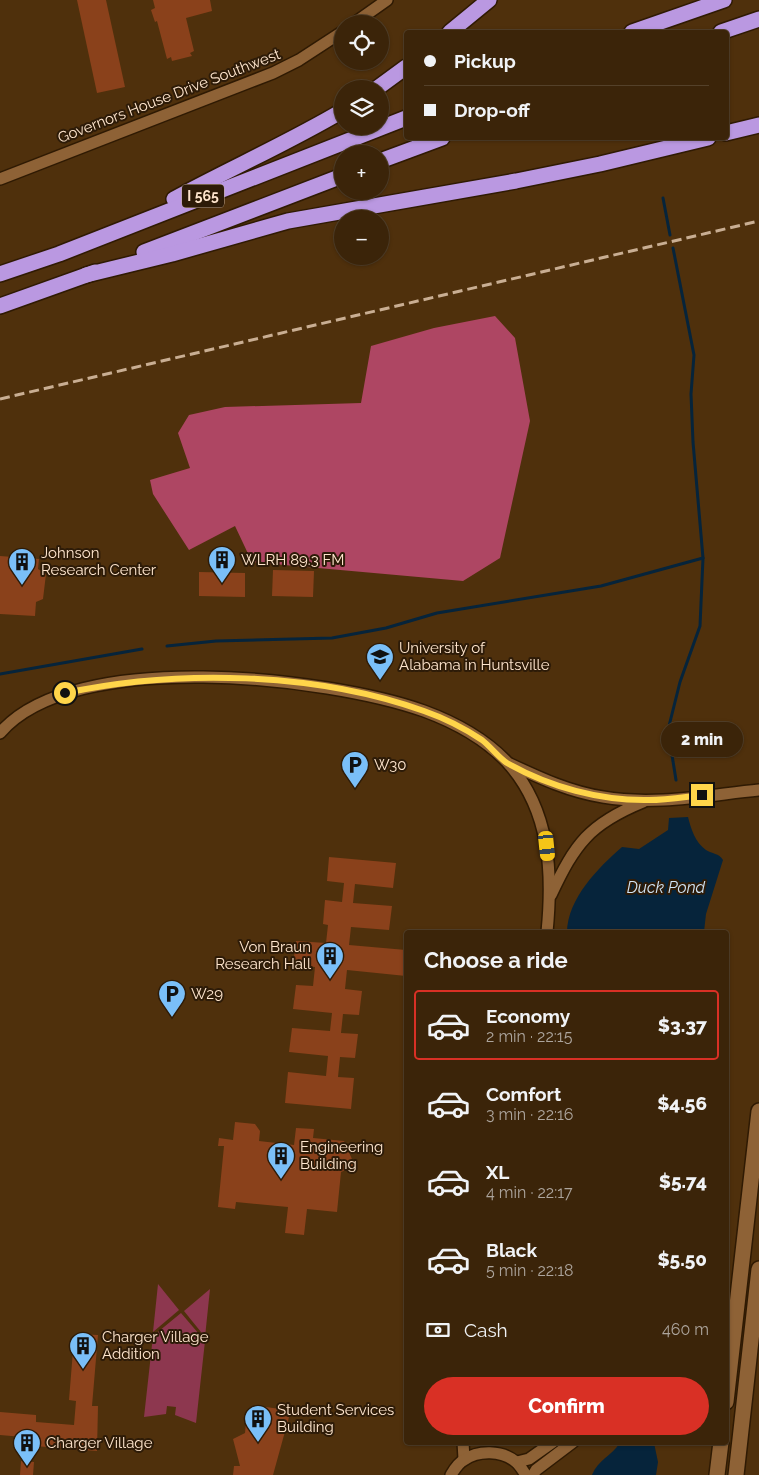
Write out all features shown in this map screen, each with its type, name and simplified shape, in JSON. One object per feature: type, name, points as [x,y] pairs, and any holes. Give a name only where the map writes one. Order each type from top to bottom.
[{"type":"highway","points":[[452,30],[490,0]]},
{"type":"highway","points":[[638,30],[724,0]]},
{"type":"highway","points":[[727,30],[759,20]]},
{"type":"highway","points":[[388,80],[404,68]]},
{"type":"highway","points":[[122,228],[222,172],[287,142],[334,116]]},
{"type":"highway","name":"I 565","points":[[0,274],[58,254],[404,119]]},
{"type":"highway","points":[[729,133],[759,125]]},
{"type":"highway","points":[[729,134],[759,134]]},
{"type":"highway","points":[[389,159],[437,140]]},
{"type":"highway","points":[[86,275],[172,254],[288,221],[524,180],[699,140]]},
{"type":"highway","name":"I 565","points":[[0,306],[86,275],[334,179]]},
{"type":"main road","points":[[729,1360],[759,1111]]},
{"type":"main road","points":[[736,1475],[759,1269]]},
{"type":"main road","points":[[713,1445],[719,1458]]},
{"type":"main road","points":[[717,1475],[721,1445]]},
{"type":"street","points":[[366,15],[387,0]]},
{"type":"street","name":"Governors House Drive Southwest","points":[[0,179],[273,73],[299,60],[334,37]]},
{"type":"street","points":[[0,733],[8,724],[35,705],[65,693],[107,684],[154,679],[262,680],[321,686],[383,699],[424,711],[455,724],[482,741],[506,762],[526,787],[538,815],[547,846],[550,897],[547,930]]},
{"type":"street","points":[[506,762],[539,778],[571,790],[604,798],[648,800],[759,790]]},
{"type":"street","points":[[550,897],[568,860],[583,840],[600,824],[619,812],[648,800]]},
{"type":"street","points":[[729,1406],[743,1408]]},
{"type":"street","points":[[464,1445],[464,1459]]},
{"type":"street","points":[[517,1462],[529,1459],[549,1445]]},
{"type":"street","points":[[533,1475],[536,1470],[569,1445]]},
{"type":"street","points":[[450,1475],[477,1448],[500,1454],[517,1462],[526,1475]]},
{"type":"shaded area","points":[[495,316],[515,338],[530,421],[500,558],[463,581],[252,562],[235,526],[189,550],[153,494],[150,480],[190,468],[178,433],[189,415],[225,407],[361,403],[371,346],[434,328]]},
{"type":"shaded area","points":[[158,1284],[179,1310],[153,1332]]},
{"type":"shaded area","points":[[210,1289],[205,1337],[184,1311]]},
{"type":"shaded area","points":[[181,1313],[205,1341],[196,1423],[175,1415],[176,1407],[167,1406],[166,1414],[144,1417],[153,1336]]},
{"type":"water","name":"Duck Pond","points":[[688,817],[692,831],[699,843],[706,850],[723,860],[706,914],[704,930],[567,930],[573,907],[594,874],[622,847],[639,849],[668,830],[669,818]]},
{"type":"water","points":[[618,1445],[654,1445],[658,1462],[656,1475],[592,1475],[598,1465]]},
{"type":"building","points":[[77,0],[106,0],[125,87],[97,93]]},
{"type":"building","points":[[153,0],[210,0],[212,11],[186,18],[194,51],[190,53],[192,56],[172,61],[171,57],[167,59],[157,21],[155,22],[151,10],[155,8]]},
{"type":"building","name":"Johnson Research Center","points":[[0,556],[39,559],[38,569],[46,574],[43,599],[36,602],[35,616],[0,614]]},
{"type":"building","points":[[273,570],[314,571],[313,597],[272,596]]},
{"type":"building","name":"WLRH 89.3 FM","points":[[199,572],[245,573],[245,597],[199,596]]},
{"type":"building","name":"Von Braun Research Hall","points":[[329,857],[396,863],[393,888],[355,884],[353,903],[392,906],[389,930],[351,927],[349,945],[404,950],[404,976],[347,970],[345,989],[362,991],[359,1015],[343,1014],[341,1033],[358,1034],[355,1058],[340,1057],[338,1077],[354,1078],[351,1109],[285,1103],[288,1072],[326,1076],[328,1056],[289,1052],[292,1028],[330,1031],[332,1013],[293,1009],[296,985],[313,986],[315,967],[293,965],[296,941],[326,943],[328,925],[323,924],[325,900],[342,902],[344,883],[327,881]]},
{"type":"building","name":"Engineering Building","points":[[235,1122],[255,1124],[260,1131],[259,1141],[294,1145],[296,1128],[314,1129],[313,1138],[344,1141],[355,1166],[341,1172],[337,1212],[307,1209],[304,1235],[285,1233],[288,1207],[236,1202],[235,1209],[218,1207],[224,1146],[218,1146],[219,1138],[233,1140]]},
{"type":"building","name":"Charger Village Addition","points":[[76,1334],[98,1335],[92,1406],[98,1406],[97,1451],[22,1445],[23,1437],[0,1435],[0,1412],[36,1415],[36,1422],[74,1425],[76,1401],[69,1400],[74,1338],[76,1338]]},
{"type":"building","name":"Student Services Building","points":[[266,1407],[287,1410],[284,1416],[289,1417],[273,1475],[233,1475],[234,1466],[240,1466],[233,1439],[245,1433],[247,1411],[266,1413]]},
{"type":"building","name":"Charger Village","points":[[21,1461],[34,1462],[33,1475],[20,1475]]},
{"type":"waterway","points":[[663,198],[670,235]]},
{"type":"waterway","points":[[673,248],[694,355],[691,394],[693,442],[703,558],[700,626],[680,682],[668,730],[676,780]]},
{"type":"waterway","points":[[167,646],[216,641],[332,638],[386,628],[437,613],[601,586],[703,558]]},
{"type":"waterway","points":[[0,674],[142,649]]},
{"type":"railway","points":[[0,399],[759,221]]},
{"type":"place","name":"WLRH 89.3 FM","points":[[222,584]]},
{"type":"place","name":"Johnson Research Center","points":[[22,586]]},
{"type":"place","name":"University of Alabama in Huntsville","points":[[380,681]]},
{"type":"place","name":"W30","points":[[355,789]]},
{"type":"place","name":"Von Braun Research Hall","points":[[330,980]]},
{"type":"place","name":"W29","points":[[172,1018]]},
{"type":"place","name":"Engineering Building","points":[[281,1180]]},
{"type":"place","name":"Charger Village Addition","points":[[83,1370]]},
{"type":"place","name":"Student Services Building","points":[[258,1443]]},
{"type":"place","name":"Charger Village","points":[[27,1467]]},
{"type":"route","points":[[65,693],[107,684],[154,679],[209,678],[262,680],[321,686],[383,699],[424,711],[455,724],[482,741],[506,762],[539,778],[571,790],[604,798],[648,800],[702,795]]}]
